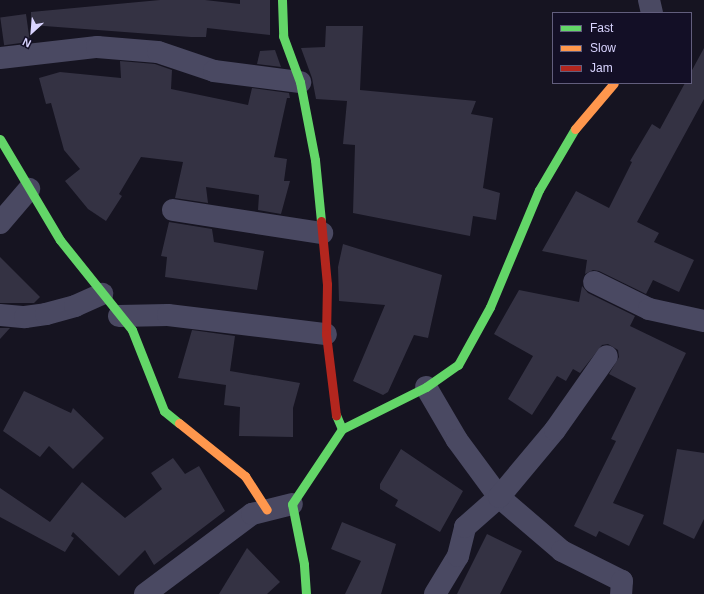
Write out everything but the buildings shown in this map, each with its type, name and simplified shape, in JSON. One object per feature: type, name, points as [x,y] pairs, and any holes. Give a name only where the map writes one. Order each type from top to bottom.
[{"type":"street","points":[[282,0],[283,36],[300,82],[315,160],[328,284],[326,334],[334,409],[342,429]]},
{"type":"street","points":[[649,0],[652,12]]},
{"type":"street","points":[[0,58],[98,47],[158,52],[214,71],[300,82]]},
{"type":"street","points":[[145,594],[252,514],[292,504],[342,429],[426,386],[458,365],[490,307],[539,190],[578,124],[613,84]]},
{"type":"street","points":[[0,139],[60,240],[119,316],[132,330],[164,411],[245,476],[266,510]]},
{"type":"street","points":[[0,223],[30,189]]},
{"type":"street","points":[[174,210],[322,233]]},
{"type":"street","points":[[594,282],[649,309],[704,321]]},
{"type":"street","points":[[0,315],[24,317],[46,314],[76,306],[102,294]]},
{"type":"street","points":[[119,316],[168,315],[326,334]]},
{"type":"street","points":[[435,594],[458,556],[465,527],[499,497],[555,430],[607,356]]},
{"type":"street","points":[[426,386],[457,440],[499,497],[562,551],[622,581],[621,594]]},
{"type":"street","points":[[292,504],[304,564],[306,594]]},
{"type":"traffic: fast","points":[[282,0],[283,36],[300,82],[315,160],[321,221]]},
{"type":"traffic: fast","points":[[342,429],[426,387],[458,365],[490,307],[539,190],[575,129]]},
{"type":"traffic: fast","points":[[0,139],[60,240],[132,330],[164,411],[179,423]]},
{"type":"traffic: fast","points":[[306,594],[304,564],[292,504],[342,429],[336,415]]},
{"type":"traffic: slow","points":[[575,129],[613,84]]},
{"type":"traffic: slow","points":[[179,423],[245,476],[267,510]]},
{"type":"traffic: jam","points":[[321,221],[327,284],[326,334],[336,415]]}]
